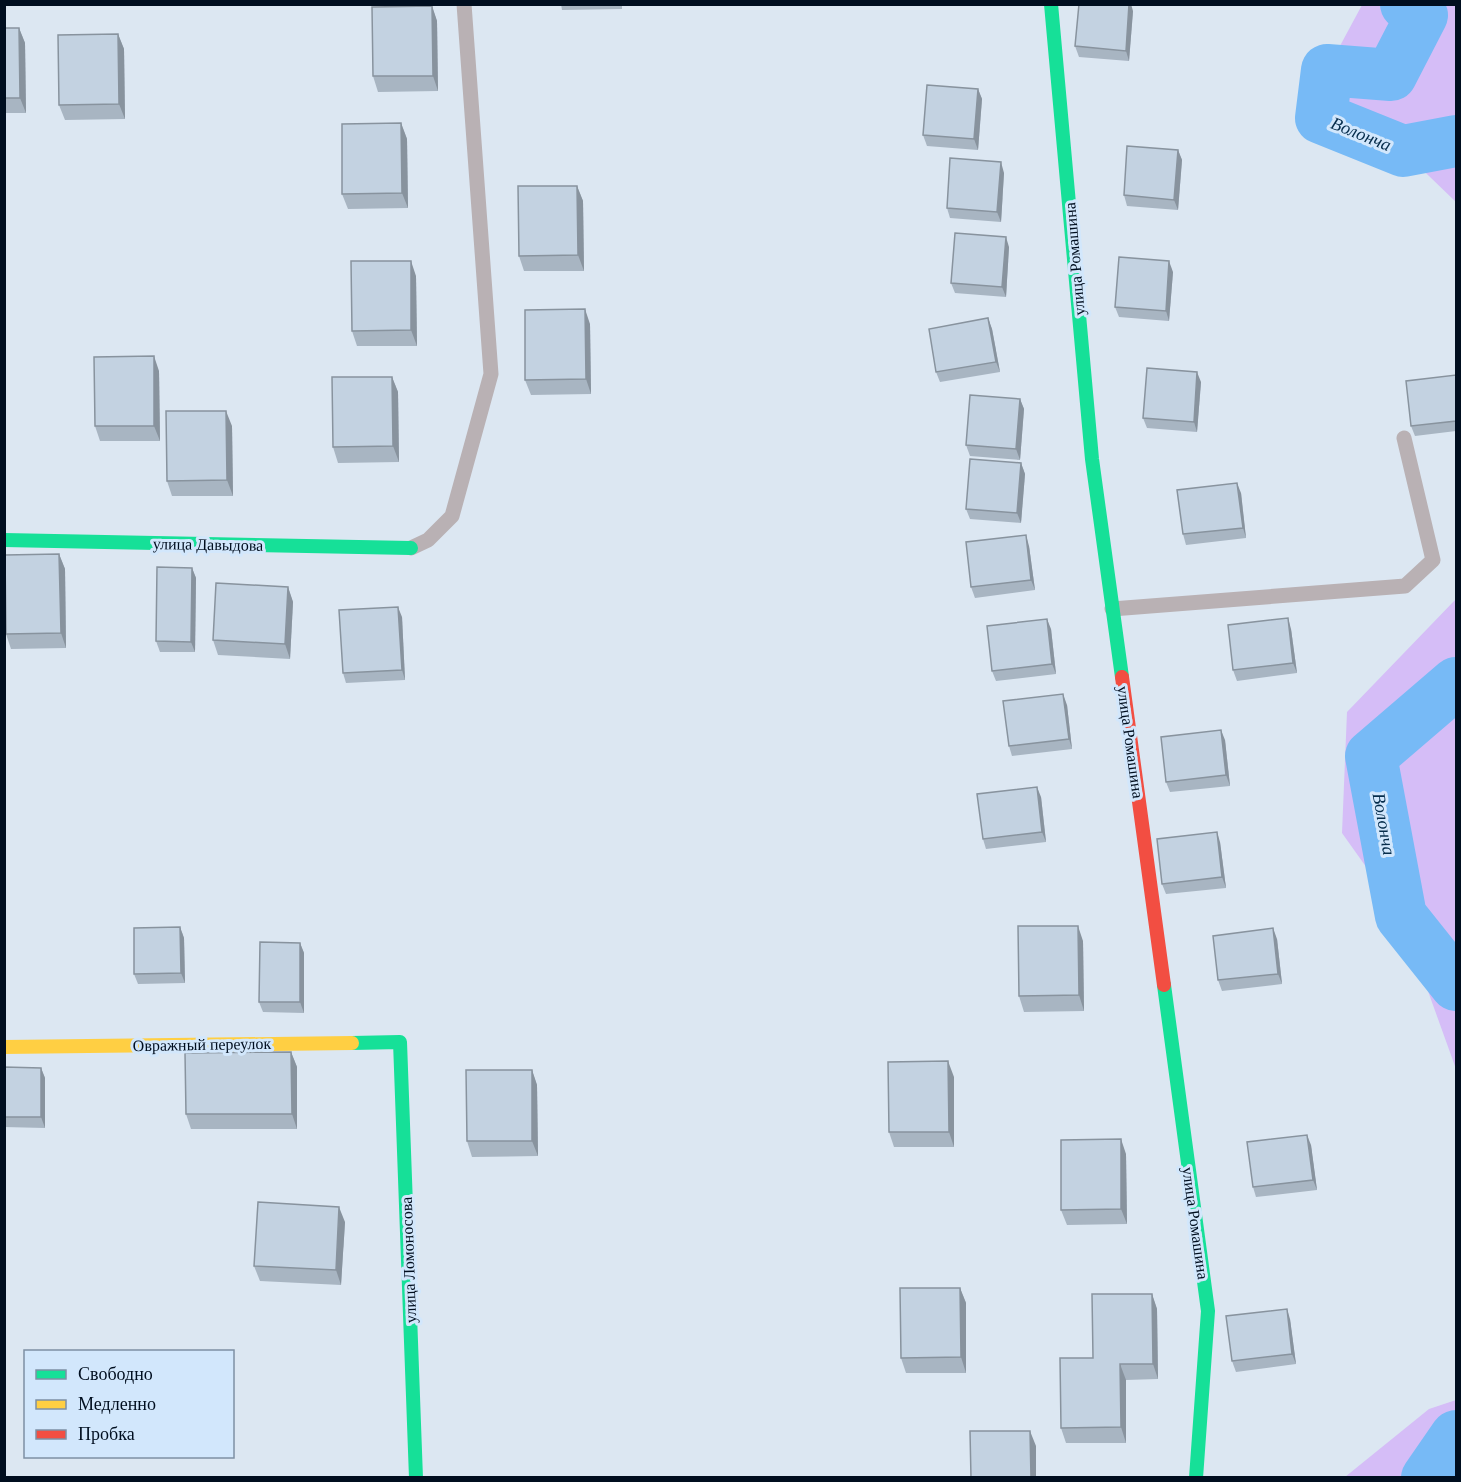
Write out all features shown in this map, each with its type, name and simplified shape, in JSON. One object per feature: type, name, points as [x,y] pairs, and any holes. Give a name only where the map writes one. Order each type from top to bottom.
[{"type":"street","name":"улица Ромашина","points":[[1051,4],[1092,459],[1208,1311],[1196,1478]]},
{"type":"street","name":"улица Давыдова","points":[[4,540],[411,548]]},
{"type":"street","name":"Овражный переулок","points":[[4,1047],[400,1042]]},
{"type":"street","name":"улица Ломоносова","points":[[400,1042],[416,1478]]},
{"type":"lane","points":[[411,548],[428,540],[452,516],[491,374],[464,4]]},
{"type":"lane","points":[[1112,609],[1405,586],[1433,560],[1404,438]]},
{"type":"shaded area","points":[[1362,5],[1456,5],[1456,202],[1403,151],[1321,118],[1327,70]]},
{"type":"shaded area","points":[[1456,599],[1456,1069],[1401,916],[1342,833],[1347,712]]},
{"type":"shaded area","points":[[1456,1400],[1456,1477],[1345,1477],[1429,1409]]},
{"type":"building","points":[[1079,4],[1129,4],[1126,51],[1075,46]]},
{"type":"building","points":[[432,6],[433,76],[373,76],[372,7]]},
{"type":"building","points":[[4,28],[19,28],[20,98],[4,98]]},
{"type":"building","points":[[118,34],[119,104],[59,105],[58,35]]},
{"type":"building","points":[[927,85],[978,89],[974,139],[923,135]]},
{"type":"building","points":[[401,123],[402,193],[342,194],[342,124]]},
{"type":"building","points":[[1127,146],[1178,150],[1174,200],[1124,195]]},
{"type":"building","points":[[950,158],[1001,162],[997,212],[947,208]]},
{"type":"building","points":[[518,186],[577,186],[578,255],[519,256]]},
{"type":"building","points":[[955,233],[1006,237],[1002,287],[951,283]]},
{"type":"building","points":[[1119,257],[1169,261],[1166,311],[1115,307]]},
{"type":"building","points":[[351,261],[411,261],[411,330],[352,331]]},
{"type":"building","points":[[585,309],[586,379],[525,380],[525,310]]},
{"type":"building","points":[[988,318],[996,362],[936,372],[929,329]]},
{"type":"building","points":[[154,356],[154,426],[95,426],[94,357]]},
{"type":"building","points":[[1147,368],[1197,372],[1194,422],[1143,418]]},
{"type":"building","points":[[1456,375],[1456,421],[1411,426],[1406,381]]},
{"type":"building","points":[[332,377],[392,377],[393,446],[333,447]]},
{"type":"building","points":[[970,395],[1020,399],[1016,449],[966,445]]},
{"type":"building","points":[[166,411],[226,411],[227,480],[167,481]]},
{"type":"building","points":[[970,459],[1021,463],[1017,513],[966,509]]},
{"type":"building","points":[[1237,483],[1243,528],[1183,534],[1177,490]]},
{"type":"building","points":[[1026,535],[1031,580],[971,587],[966,542]]},
{"type":"building","points":[[59,554],[61,633],[6,634],[5,555]]},
{"type":"building","points":[[157,567],[192,568],[191,642],[156,641]]},
{"type":"building","points":[[216,583],[288,587],[285,644],[213,640]]},
{"type":"building","points":[[398,607],[402,670],[343,673],[339,610]]},
{"type":"building","points":[[1288,618],[1293,663],[1233,670],[1228,625]]},
{"type":"building","points":[[1047,619],[1052,664],[992,671],[987,626]]},
{"type":"building","points":[[1063,694],[1069,739],[1009,746],[1003,701]]},
{"type":"building","points":[[1221,730],[1226,775],[1166,782],[1161,737]]},
{"type":"building","points":[[1037,787],[1042,832],[983,839],[977,794]]},
{"type":"building","points":[[1217,832],[1222,877],[1162,884],[1157,839]]},
{"type":"building","points":[[1018,926],[1078,926],[1079,995],[1019,996]]},
{"type":"building","points":[[180,927],[181,973],[134,974],[134,928]]},
{"type":"building","points":[[1273,928],[1278,974],[1218,980],[1213,936]]},
{"type":"building","points":[[260,942],[300,943],[300,1002],[259,1002]]},
{"type":"building","points":[[291,1052],[292,1114],[186,1114],[185,1053]]},
{"type":"building","points":[[948,1061],[949,1132],[889,1132],[888,1062]]},
{"type":"building","points":[[4,1067],[41,1068],[41,1117],[4,1117]]},
{"type":"building","points":[[466,1070],[532,1070],[532,1141],[467,1141]]},
{"type":"building","points":[[1307,1135],[1313,1180],[1253,1187],[1247,1142]]},
{"type":"building","points":[[1121,1139],[1121,1209],[1061,1210],[1061,1140]]},
{"type":"building","points":[[258,1202],[339,1207],[336,1270],[254,1266]]},
{"type":"building","points":[[900,1288],[960,1288],[961,1357],[901,1358]]},
{"type":"building","points":[[1092,1294],[1152,1294],[1153,1364],[1120,1364],[1121,1427],[1061,1428],[1060,1358],[1093,1358]]},
{"type":"building","points":[[1287,1309],[1292,1354],[1232,1361],[1226,1316]]},
{"type":"building","points":[[970,1431],[1030,1431],[1031,1478],[971,1478]]},
{"type":"waterway","name":"Волонча","points":[[1406,4],[1422,15],[1391,75],[1327,70],[1321,118],[1403,151],[1456,141]]},
{"type":"waterway","name":"Волонча","points":[[1456,683],[1371,756],[1401,916],[1456,985]]},
{"type":"waterway","name":"Волонча","points":[[1427,1478],[1456,1436]]},
{"type":"traffic: fast","points":[[1051,4],[1092,459],[1122,677]]},
{"type":"traffic: fast","points":[[4,540],[411,548]]},
{"type":"traffic: fast","points":[[1164,985],[1208,1311],[1196,1478]]},
{"type":"traffic: fast","points":[[352,1043],[400,1042],[416,1478]]},
{"type":"traffic: slow","points":[[4,1047],[352,1043]]},
{"type":"traffic: jam","points":[[1122,677],[1164,985]]}]
